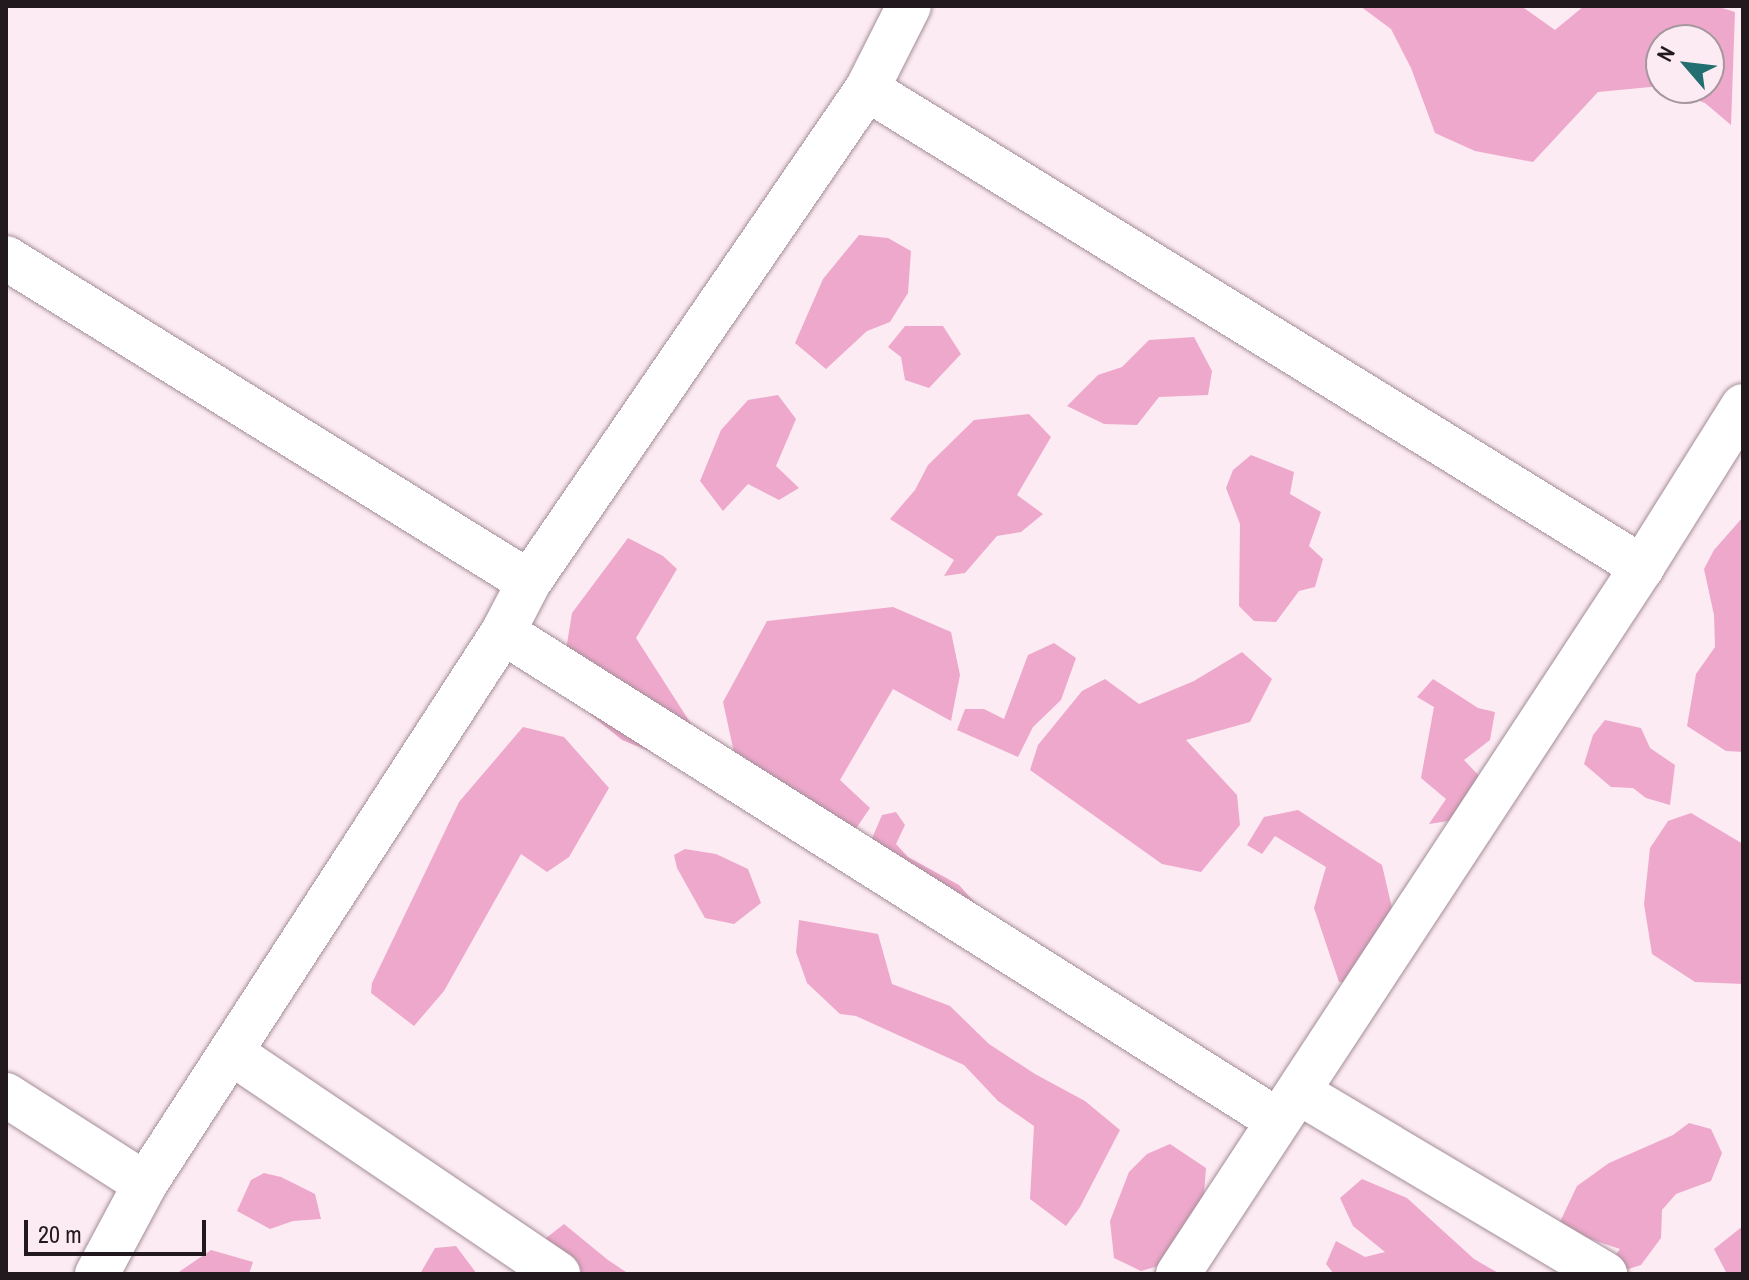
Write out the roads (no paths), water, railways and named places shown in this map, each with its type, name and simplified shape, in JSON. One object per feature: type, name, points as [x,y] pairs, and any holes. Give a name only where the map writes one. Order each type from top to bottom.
[{"type":"street","points":[[97,1274],[145,1184],[503,632],[529,582],[867,89],[896,10]]},
{"type":"street","points":[[867,89],[1642,567]]},
{"type":"street","points":[[6,258],[529,582]]},
{"type":"street","points":[[1178,1274],[1642,567],[1743,406]]},
{"type":"street","points":[[503,632],[1288,1106],[1605,1274]]},
{"type":"street","points":[[232,1053],[558,1274]]},
{"type":"street","points":[[6,1095],[145,1184]]}]
